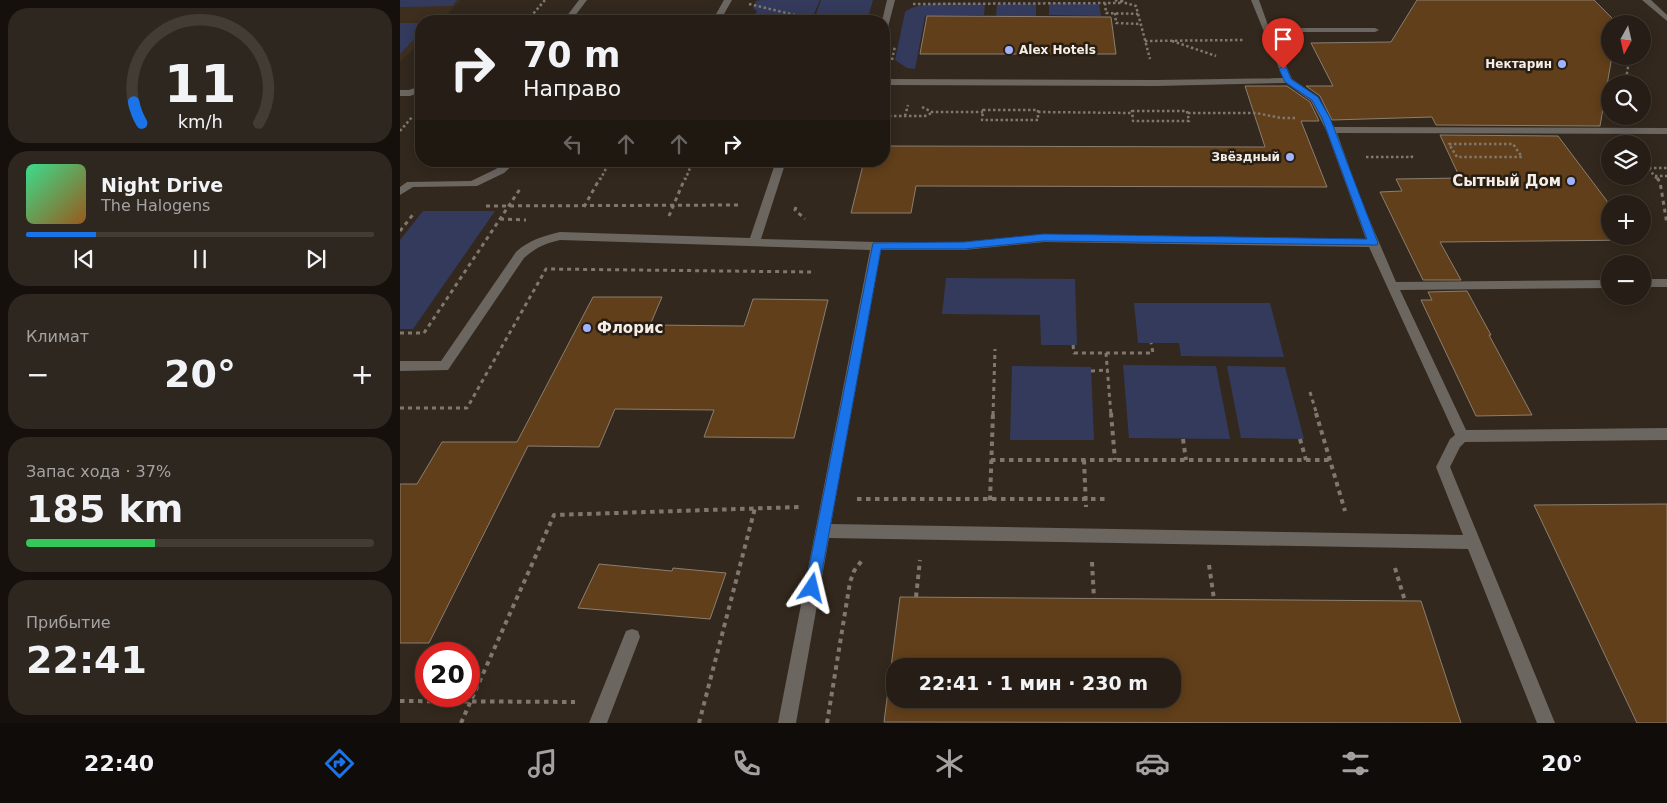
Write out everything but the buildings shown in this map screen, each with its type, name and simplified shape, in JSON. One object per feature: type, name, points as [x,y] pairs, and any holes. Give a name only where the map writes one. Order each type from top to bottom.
[{"type":"street","points":[[572,15],[583,0]]},
{"type":"street","points":[[719,15],[728,0]]},
{"type":"street","points":[[887,15],[891,0]]},
{"type":"street","points":[[1255,0],[1288,80],[1315,98],[1332,130],[1373,243],[1462,436]]},
{"type":"street","points":[[1646,0],[1667,19]]},
{"type":"street","points":[[1266,30],[1375,30]]},
{"type":"street","points":[[890,82],[1147,83],[1288,80]]},
{"type":"street","points":[[400,92],[410,93],[415,91]]},
{"type":"street","points":[[1332,130],[1667,132]]},
{"type":"street","points":[[400,192],[405,184],[473,184],[505,167]]},
{"type":"street","points":[[754,243],[779,167]]},
{"type":"street","points":[[400,366],[444,366],[520,256],[529,246],[544,239],[560,236],[876,246],[964,246],[1044,238],[1373,243]]},
{"type":"street","points":[[787,723],[876,246]]},
{"type":"street","points":[[1651,284],[1667,283]]},
{"type":"street","points":[[1392,286],[1601,284]]},
{"type":"street","points":[[1546,723],[1443,467],[1455,443],[1462,436],[1667,434]]},
{"type":"street","points":[[823,531],[1473,542]]},
{"type":"street","points":[[598,723],[632,637]]},
{"type":"path","points":[[532,15],[545,0]]},
{"type":"path","points":[[1115,0],[1136,6],[1145,41],[1270,40]]},
{"type":"path","points":[[907,7],[922,3],[1105,3],[1122,1]]},
{"type":"path","points":[[1105,3],[1106,13],[1138,14]]},
{"type":"path","points":[[755,4],[797,15]]},
{"type":"path","points":[[1115,13],[1116,23],[1141,24]]},
{"type":"path","points":[[892,64],[896,41]]},
{"type":"path","points":[[890,116],[925,116],[932,112],[1038,110],[1038,112],[1132,113],[1132,111],[1187,111],[1188,113],[1256,113],[1281,118],[1326,118]]},
{"type":"path","points":[[983,112],[982,120],[1038,120],[1038,112]]},
{"type":"path","points":[[1132,113],[1133,121],[1189,121],[1188,113]]},
{"type":"path","points":[[1341,157],[1412,157]]},
{"type":"path","points":[[1457,157],[1522,157]]},
{"type":"path","points":[[580,213],[607,167]]},
{"type":"path","points":[[666,223],[691,167]]},
{"type":"path","points":[[1651,168],[1667,168]]},
{"type":"path","points":[[1651,171],[1660,182],[1667,224]]},
{"type":"path","points":[[1655,176],[1667,176]]},
{"type":"path","points":[[793,272],[808,221],[795,210],[797,202]]},
{"type":"path","points":[[400,231],[420,205]]},
{"type":"path","points":[[508,207],[766,205]]},
{"type":"path","points":[[400,333],[424,332],[500,219]]},
{"type":"path","points":[[400,408],[467,408],[546,270],[822,272]]},
{"type":"path","points":[[1073,345],[1074,353],[1152,353],[1151,343]]},
{"type":"path","points":[[988,534],[995,348]]},
{"type":"path","points":[[1106,353],[1115,460]]},
{"type":"path","points":[[1091,371],[1108,370]]},
{"type":"path","points":[[1310,392],[1353,540]]},
{"type":"path","points":[[1183,439],[1186,460]]},
{"type":"path","points":[[1300,439],[1306,460]]},
{"type":"path","points":[[991,460],[1330,460]]},
{"type":"path","points":[[1084,460],[1094,599]]},
{"type":"path","points":[[480,682],[554,515],[800,507],[802,498]]},
{"type":"path","points":[[829,499],[1107,499]]},
{"type":"path","points":[[699,723],[756,508]]},
{"type":"path","points":[[916,597],[923,532]]},
{"type":"path","points":[[1205,537],[1214,599]]},
{"type":"path","points":[[827,723],[850,582],[854,571],[869,553]]},
{"type":"path","points":[[400,701],[415,701]]},
{"type":"path","points":[[480,702],[606,703]]},
{"type":"path","points":[[461,723],[469,707]]},
{"type":"shaded area","points":[[400,0],[461,0],[446,15],[415,15],[415,47],[400,62]]},
{"type":"shaded area","points":[[400,0],[457,0],[452,6],[400,7]]},
{"type":"shaded area","points":[[820,0],[814,15],[755,15],[757,11],[753,8],[756,1]]},
{"type":"shaded area","points":[[821,0],[873,0],[869,15],[816,15]]},
{"type":"shaded area","points":[[1049,3],[1099,4],[1101,16],[1049,15]]},
{"type":"shaded area","points":[[931,4],[985,4],[984,15],[925,16],[915,69],[907,68],[895,60],[905,12],[911,8]]},
{"type":"shaded area","points":[[997,4],[1036,4],[1036,16],[996,16]]},
{"type":"shaded area","points":[[400,23],[415,23],[415,38],[400,54]]},
{"type":"shaded area","points":[[423,211],[495,211],[413,329],[400,329],[400,240]]},
{"type":"shaded area","points":[[946,278],[1075,279],[1077,345],[1041,345],[1040,315],[942,314]]},
{"type":"shaded area","points":[[1134,303],[1270,303],[1284,357],[1181,356],[1179,343],[1138,343]]},
{"type":"shaded area","points":[[1123,365],[1216,366],[1230,439],[1129,438]]},
{"type":"shaded area","points":[[1012,366],[1091,367],[1094,440],[1010,440]]},
{"type":"shaded area","points":[[1227,366],[1285,367],[1304,439],[1241,438]]},
{"type":"place","name":"Alex Hotels","points":[[1009,50]]},
{"type":"place","name":"Нектарин","points":[[1562,64]]},
{"type":"place","name":"Звёздный","points":[[1290,157]]},
{"type":"place","name":"Сытный Дом","points":[[1571,181]]},
{"type":"place","name":"Флорис","points":[[587,328]]},
{"type":"route","points":[[812,588],[876,246],[964,246],[1044,238],[1373,243],[1326,118],[1315,98],[1288,80],[1283,69]]}]
